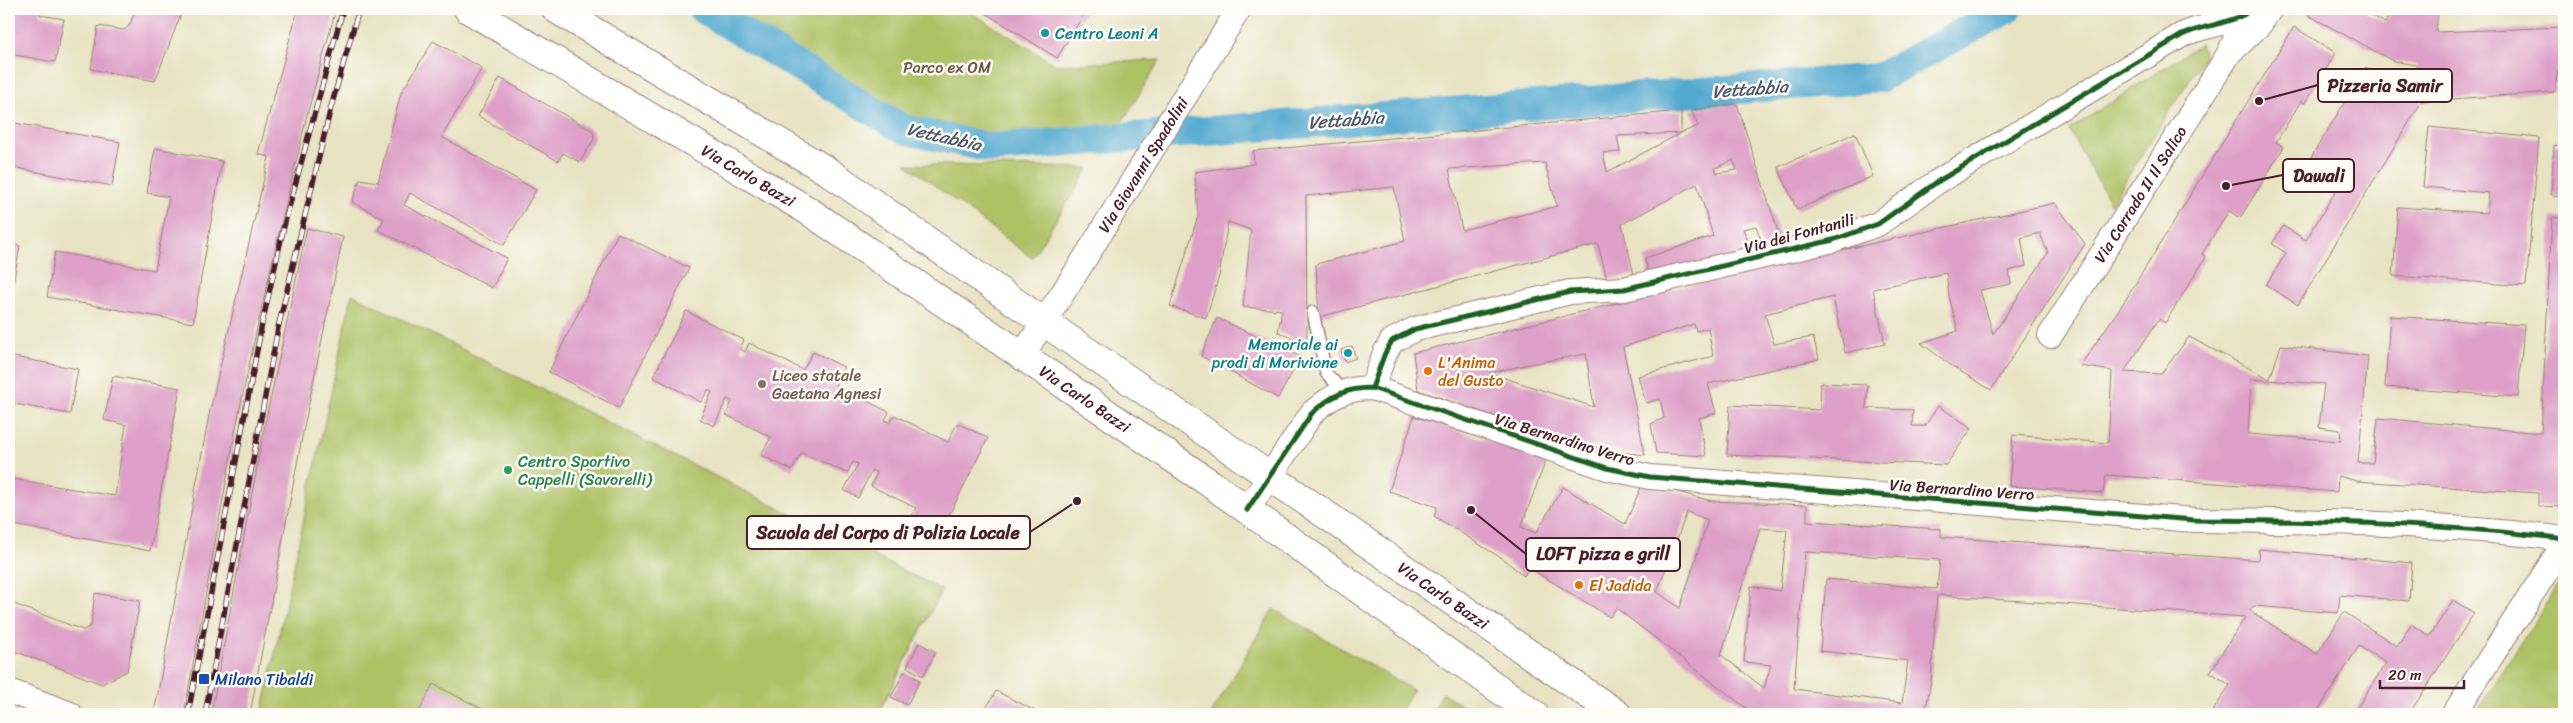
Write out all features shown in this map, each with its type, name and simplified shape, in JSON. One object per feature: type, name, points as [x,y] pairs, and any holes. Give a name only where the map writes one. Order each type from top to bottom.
[{"type":"main road","name":"Via Carlo Bazzi","points":[[468,9],[808,210],[1022,354],[1247,510],[1534,714]]},
{"type":"main road","name":"Via Carlo Bazzi","points":[[556,9],[830,172],[1617,714]]},
{"type":"street","name":"Via Giovanni Spadolini","points":[[1045,321],[1239,9]]},
{"type":"street","name":"Via Corrado II Il Salico","points":[[2230,52],[2260,24],[2270,9]]},
{"type":"street","name":"Via Corrado II Il Salico","points":[[2050,336],[2230,52],[2246,12]]},
{"type":"street","name":"Via dei Fontanili","points":[[1372,388],[1385,353],[1392,341],[1415,329],[1570,292],[1624,290],[1833,240],[1878,224],[1937,182],[2182,35],[2198,27],[2231,22],[2246,12]]},
{"type":"street","points":[[1022,354],[1045,321]]},
{"type":"street","points":[[1247,510],[1312,413],[1325,401],[1343,391],[1354,388],[1372,388]]},
{"type":"street","name":"Via Bernardino Verro","points":[[1372,388],[1607,468],[1650,477],[2194,520],[2282,521],[2505,532],[2564,539]]},
{"type":"street","points":[[2454,714],[2564,544]]},
{"type":"street","points":[[9,691],[70,714]]},
{"type":"lane","points":[[1313,312],[1326,373],[1343,391]]},
{"type":"green space","name":"Parco ex OM","points":[[726,9],[965,9],[1056,65],[1160,60],[1120,126],[1008,134],[967,133],[929,123],[897,111]]},
{"type":"green space","points":[[2200,44],[2205,55],[2111,204],[2069,130]]},
{"type":"green space","points":[[906,164],[1089,168],[1032,258]]},
{"type":"green space","name":"Centro Sportivo Cappelli (Savorelli)","points":[[352,294],[942,590],[878,714],[262,714]]},
{"type":"green space","points":[[2564,582],[2564,714],[2475,714],[2557,587]]},
{"type":"green space","points":[[1273,609],[1413,690],[1398,714],[1211,714]]},
{"type":"green space","points":[[1443,693],[1471,711],[1475,714],[1431,714]]},
{"type":"building","points":[[9,9],[41,9],[40,15],[64,19],[55,62],[9,54]]},
{"type":"building","points":[[136,9],[183,9],[155,81],[91,69],[98,26],[124,30],[129,26]]},
{"type":"building","points":[[298,9],[336,9],[307,115],[258,323],[237,422],[184,714],[154,714],[209,415],[269,157],[258,154]]},
{"type":"building","name":"Centro Leoni A","points":[[979,9],[1087,9],[1057,58]]},
{"type":"building","points":[[2311,9],[2359,9],[2385,23],[2393,9],[2438,9],[2436,32],[2564,27],[2564,70],[2558,71],[2554,92],[2422,101],[2416,65],[2393,61],[2308,15]]},
{"type":"building","points":[[2294,27],[2336,53],[2305,103],[2301,101],[2276,142],[2284,147],[2240,218],[2229,211],[2202,254],[2206,257],[2165,323],[2159,319],[2124,372],[2161,374],[2189,337],[2270,379],[2281,345],[2368,356],[2358,463],[2373,463],[2378,418],[2541,433],[2552,217],[2564,218],[2564,507],[2538,506],[2538,493],[2357,481],[2338,476],[2337,492],[2106,475],[2103,493],[2009,486],[2013,435],[2108,443],[2112,371],[2080,366],[2126,299]],"holes":[[[2251,379],[2324,384],[2319,427],[2340,430],[2341,441],[2248,434]]]},
{"type":"building","points":[[433,41],[482,68],[442,137],[536,190],[504,245],[410,193],[404,205],[507,258],[492,288],[378,230],[384,219],[352,202],[360,179],[378,182],[401,93]]},
{"type":"building","points":[[2366,67],[2422,101],[2298,305],[2266,285],[2286,253],[2272,244],[2283,226],[2306,240],[2340,184],[2307,164]]},
{"type":"building","points":[[500,78],[593,131],[594,139],[580,162],[563,153],[558,161],[478,116]]},
{"type":"building","points":[[1737,104],[1782,244],[1765,252],[1756,226],[1743,229],[1754,256],[1649,278],[1645,258],[1713,236],[1697,184],[1622,224],[1634,275],[1607,279],[1598,244],[1319,317],[1316,264],[1405,241],[1394,187],[1306,196],[1307,343],[1278,332],[1282,310],[1243,307],[1251,230],[1228,222],[1219,276],[1206,318],[1170,306],[1198,216],[1195,172],[1254,164],[1253,151],[1681,111],[1681,133],[1698,126],[1691,110]],"holes":[[[1681,133],[1607,172],[1603,153],[1620,152],[1617,136]],[[1733,160],[1737,170],[1717,173],[1715,168]],[[1545,163],[1557,206],[1462,230],[1449,169]]]},
{"type":"building","points":[[9,122],[120,142],[112,186],[11,167],[9,174]]},
{"type":"building","points":[[2429,127],[2539,138],[2526,286],[2393,276],[2398,207],[2487,213],[2489,193],[2423,187]]},
{"type":"building","points":[[1855,133],[1873,176],[1797,210],[1778,167]]},
{"type":"building","points":[[2554,145],[2564,146],[2564,196],[2551,195]]},
{"type":"building","points":[[155,148],[222,161],[193,323],[47,297],[55,252],[155,270],[169,197],[147,193]]},
{"type":"building","points":[[2055,203],[2085,244],[1991,390],[1952,366],[1921,343],[1958,331],[1949,296],[1946,273],[1873,289],[1885,344],[1845,353],[1833,297],[1765,314],[1774,344],[1813,337],[1819,359],[1708,384],[1716,413],[1699,418],[1706,456],[1656,453],[1651,424],[1664,418],[1660,399],[1646,403],[1638,376],[1713,356],[1708,328],[1696,331],[1694,324],[1623,347],[1645,455],[1611,451],[1572,443],[1418,390],[1413,353],[1761,268]],"holes":[[[2040,233],[2048,253],[1993,334],[1980,290],[2011,284],[2009,271],[2026,266],[2021,238]],[[1586,354],[1594,407],[1489,373],[1530,364]]]},
{"type":"building","points":[[307,228],[343,237],[303,432],[250,714],[211,714],[265,424]]},
{"type":"building","points":[[618,233],[689,268],[619,408],[549,372]]},
{"type":"building","points":[[9,243],[20,246],[12,290],[9,290]]},
{"type":"building","points":[[686,311],[744,340],[740,349],[745,352],[749,343],[803,370],[813,352],[844,367],[835,385],[889,412],[885,420],[890,423],[894,415],[948,442],[957,423],[988,438],[936,541],[907,526],[916,508],[871,486],[877,473],[872,470],[858,498],[844,490],[858,464],[853,462],[847,473],[802,453],[792,470],[761,455],[771,437],[726,415],[732,401],[727,399],[714,426],[700,419],[712,392],[708,390],[701,402],[653,377]]},
{"type":"building","points":[[2390,316],[2524,325],[2518,397],[2385,387]]},
{"type":"building","points":[[1217,318],[1301,357],[1278,398],[1201,356]]},
{"type":"building","name":"Memoriale ai prodi di Morivione","points":[[1352,346],[1356,358],[1345,362],[1341,350]]},
{"type":"building","points":[[9,356],[78,369],[70,414],[9,403]]},
{"type":"building","points":[[113,376],[180,388],[150,551],[9,524],[9,505],[13,479],[115,496],[126,425],[104,420]]},
{"type":"building","points":[[1821,383],[1868,385],[1866,408],[1913,410],[1912,426],[1925,426],[1938,406],[1972,428],[1946,465],[1727,455],[1730,405],[1820,410]]},
{"type":"building","points":[[1414,416],[1546,460],[1521,527],[1536,533],[1563,487],[1625,524],[1643,483],[1712,501],[1807,505],[1807,521],[1941,529],[1941,537],[2258,560],[2259,549],[2412,563],[2409,601],[2340,595],[2338,613],[2254,606],[2249,610],[2317,654],[2344,612],[2397,646],[2411,624],[2430,636],[2453,600],[2474,613],[2409,714],[2353,714],[2386,663],[2359,646],[2316,714],[2211,714],[2230,685],[2210,672],[2245,617],[1937,595],[1931,680],[1925,714],[1754,714],[1616,608],[1610,617],[1529,568],[1524,576],[1506,561],[1434,516],[1437,507],[1389,491]],"holes":[[[1687,512],[1708,520],[1680,608],[1657,592]],[[1760,528],[1787,530],[1780,591],[1751,586],[1744,662],[1771,665],[1764,688],[1721,655]],[[1805,552],[1940,560],[1937,589],[1826,579],[1820,651],[1908,661],[1902,703],[1794,689]]]},
{"type":"building","points":[[95,593],[140,601],[127,671],[102,684],[9,649],[9,602],[83,630],[91,626]]},
{"type":"building","points":[[919,643],[936,652],[923,676],[907,667]]},
{"type":"building","points":[[904,672],[920,680],[907,705],[891,697]]},
{"type":"building","points":[[433,684],[492,714],[418,714]]},
{"type":"building","points":[[996,691],[1041,714],[983,714]]},
{"type":"waterway","name":"Vettabbia","points":[[703,9],[903,129],[992,148],[1879,78],[2007,9]]},
{"type":"railway","points":[[188,714],[262,324],[285,222],[343,9]]},
{"type":"railway","points":[[205,714],[278,328],[331,107],[359,9]]},
{"type":"cycle path","points":[[1372,388],[1385,353],[1392,341],[1415,329],[1570,292],[1624,289],[1833,240],[1878,224],[1937,182],[2182,35],[2230,21],[2245,14]]},
{"type":"cycle path","points":[[1247,510],[1312,413],[1339,394],[1363,388],[1372,388],[1607,468],[1650,477],[2194,520],[2333,522],[2426,526],[2564,539]]},
{"type":"place","name":"Centro Leoni A","points":[[1045,33]]},
{"type":"place","name":"Pizzeria Samir","points":[[2259,101]]},
{"type":"place","name":"Dawali","points":[[2226,186]]},
{"type":"place","name":"Memoriale ai prodi di Morivione","points":[[1348,353]]},
{"type":"place","name":"L'Anima del Gusto","points":[[1428,371]]},
{"type":"place","name":"Liceo statale Gaetana Agnesi","points":[[762,384]]},
{"type":"place","name":"Centro Sportivo Cappelli (Savorelli)","points":[[508,470]]},
{"type":"place","name":"Scuola del Corpo di Polizia Locale","points":[[1077,501]]},
{"type":"place","name":"LOFT pizza e grill","points":[[1471,510]]},
{"type":"place","name":"El Jadida","points":[[1579,585]]},
{"type":"place","name":"Milano Tibaldi","points":[[204,679]]}]
